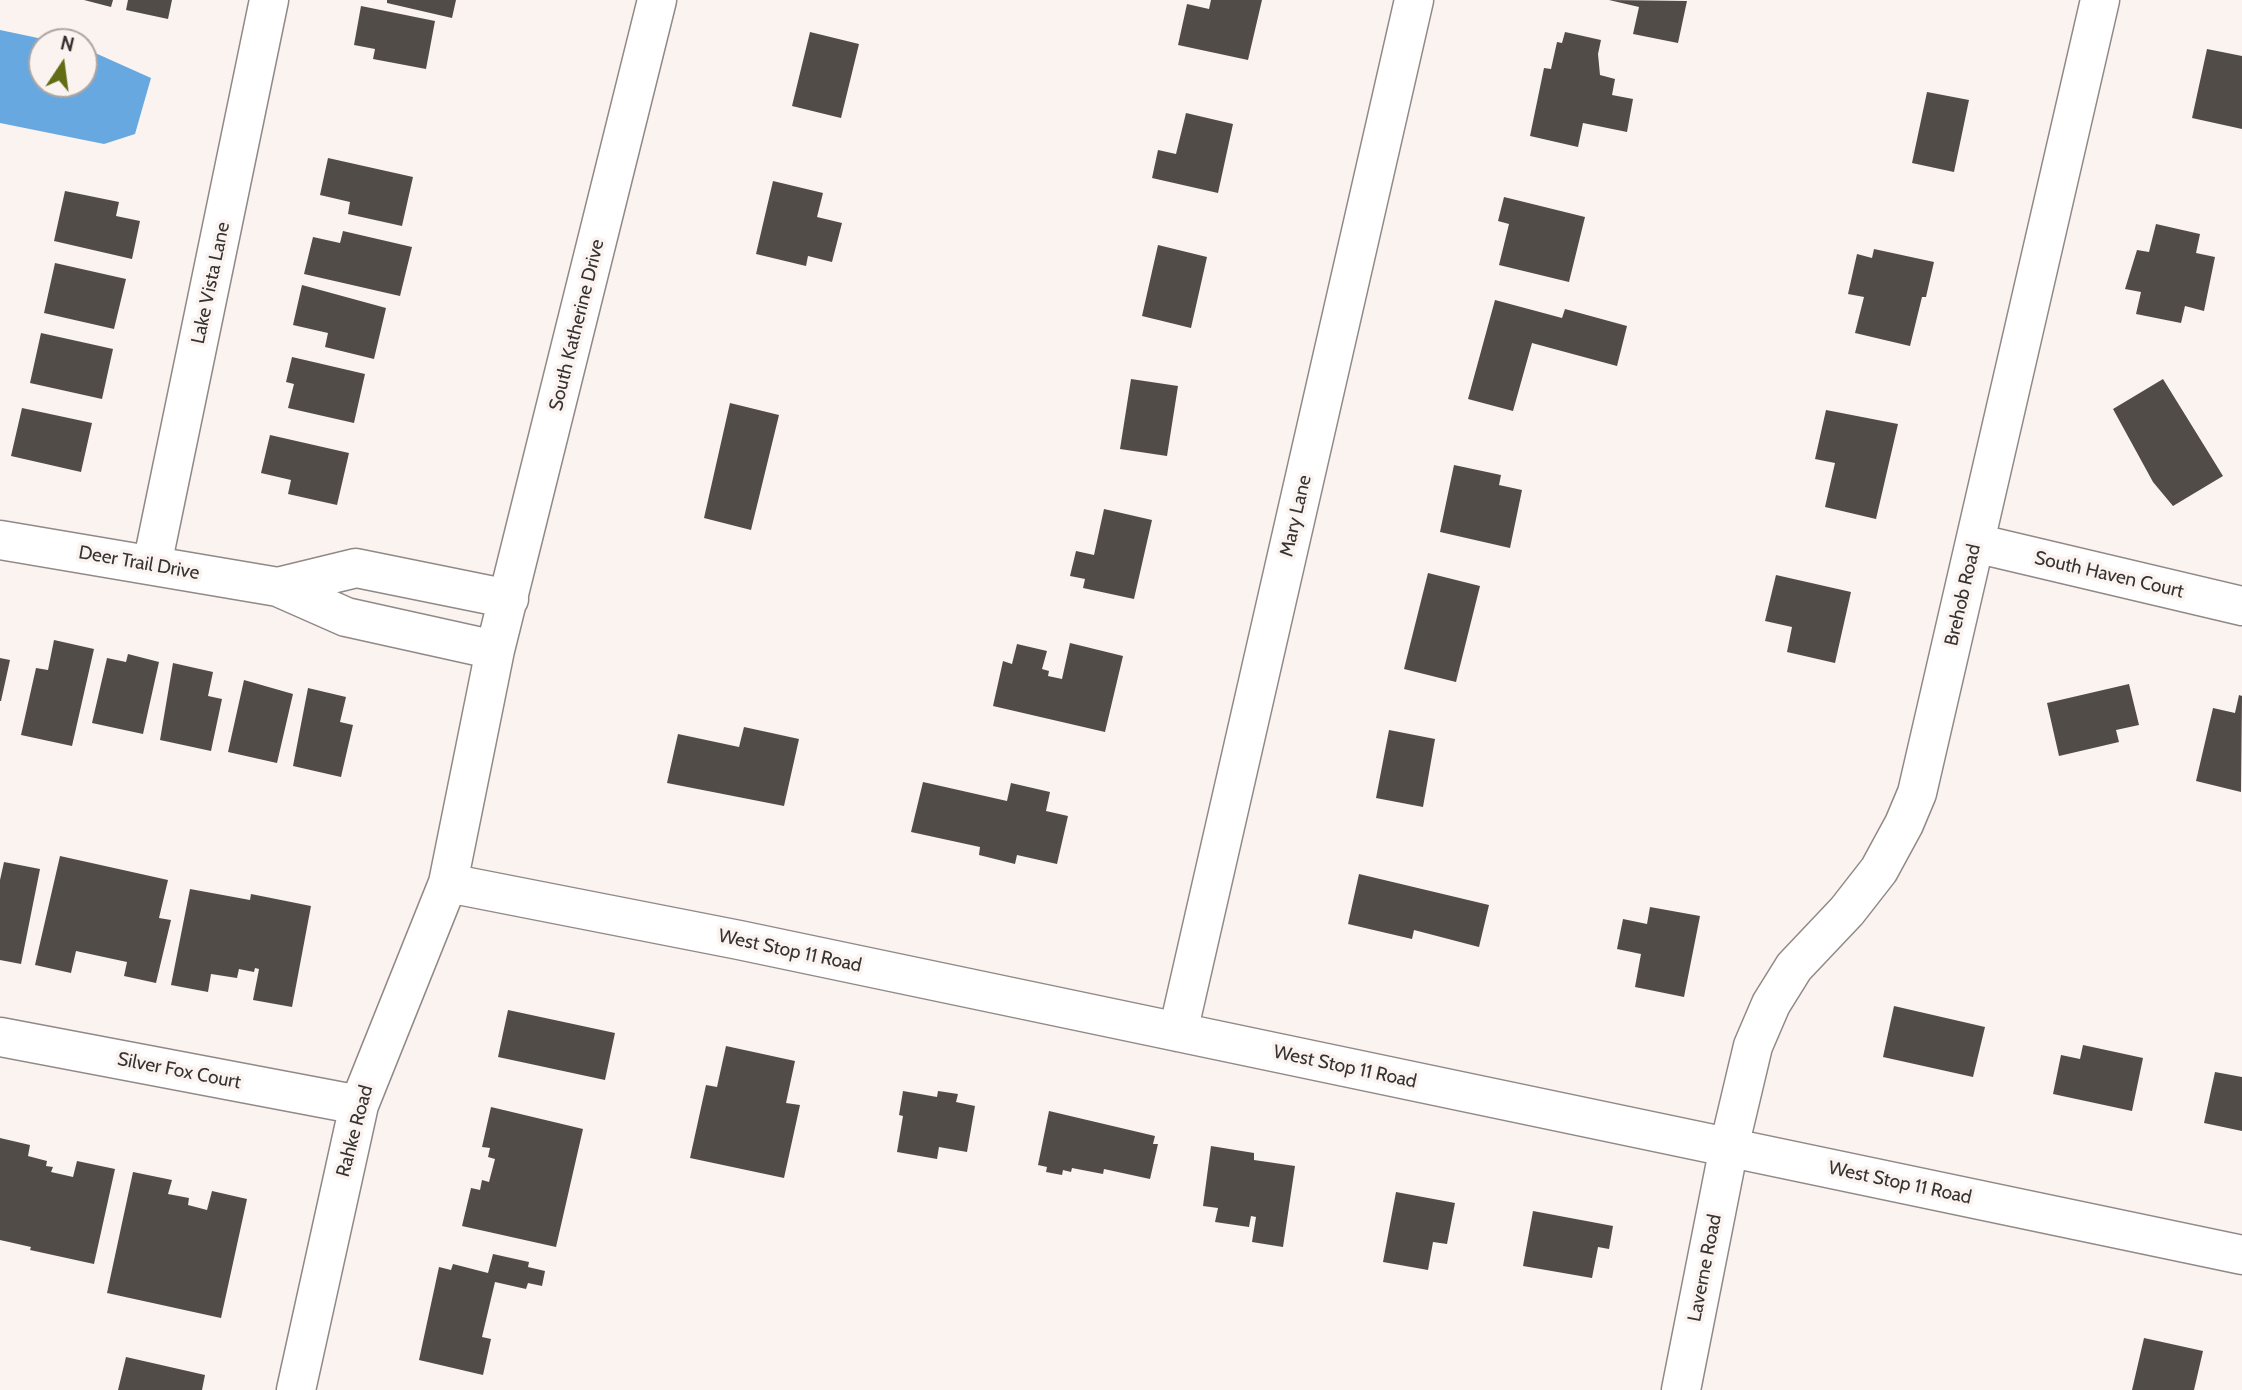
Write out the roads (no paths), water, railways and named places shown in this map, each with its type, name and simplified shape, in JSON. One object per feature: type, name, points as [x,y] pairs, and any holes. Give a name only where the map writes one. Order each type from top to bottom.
[{"type":"street","name":"Lake Vista Lane","points":[[152,565],[269,0]]},
{"type":"street","name":"South Katherine Drive","points":[[495,650],[657,0]]},
{"type":"street","name":"Mary Lane","points":[[1178,1032],[1414,0]]},
{"type":"street","name":"Brehob Road","points":[[1729,1147],[1748,1060],[1771,1004],[1794,967],[1847,911],[1879,870],[1904,824],[1926,758],[2100,0]]},
{"type":"street","name":"Deer Trail Drive","points":[[0,540],[278,587]]},
{"type":"street","name":"South Haven Court","points":[[1975,543],[2242,606]]},
{"type":"street","points":[[278,587],[356,568],[509,599]]},
{"type":"street","points":[[278,587],[346,617],[495,650]]},
{"type":"street","name":"Rahke Road","points":[[296,1390],[359,1105],[448,883],[495,650]]},
{"type":"street","name":"West Stop 11 Road","points":[[448,883],[1178,1032],[2242,1255]]},
{"type":"street","name":"Silver Fox Court","points":[[0,1037],[359,1105]]},
{"type":"street","name":"Laverne Road","points":[[1681,1390],[1729,1147]]},
{"type":"water","points":[[0,30],[28,36],[28,98],[98,98],[98,54],[151,78],[135,134],[104,144],[0,123]]}]
